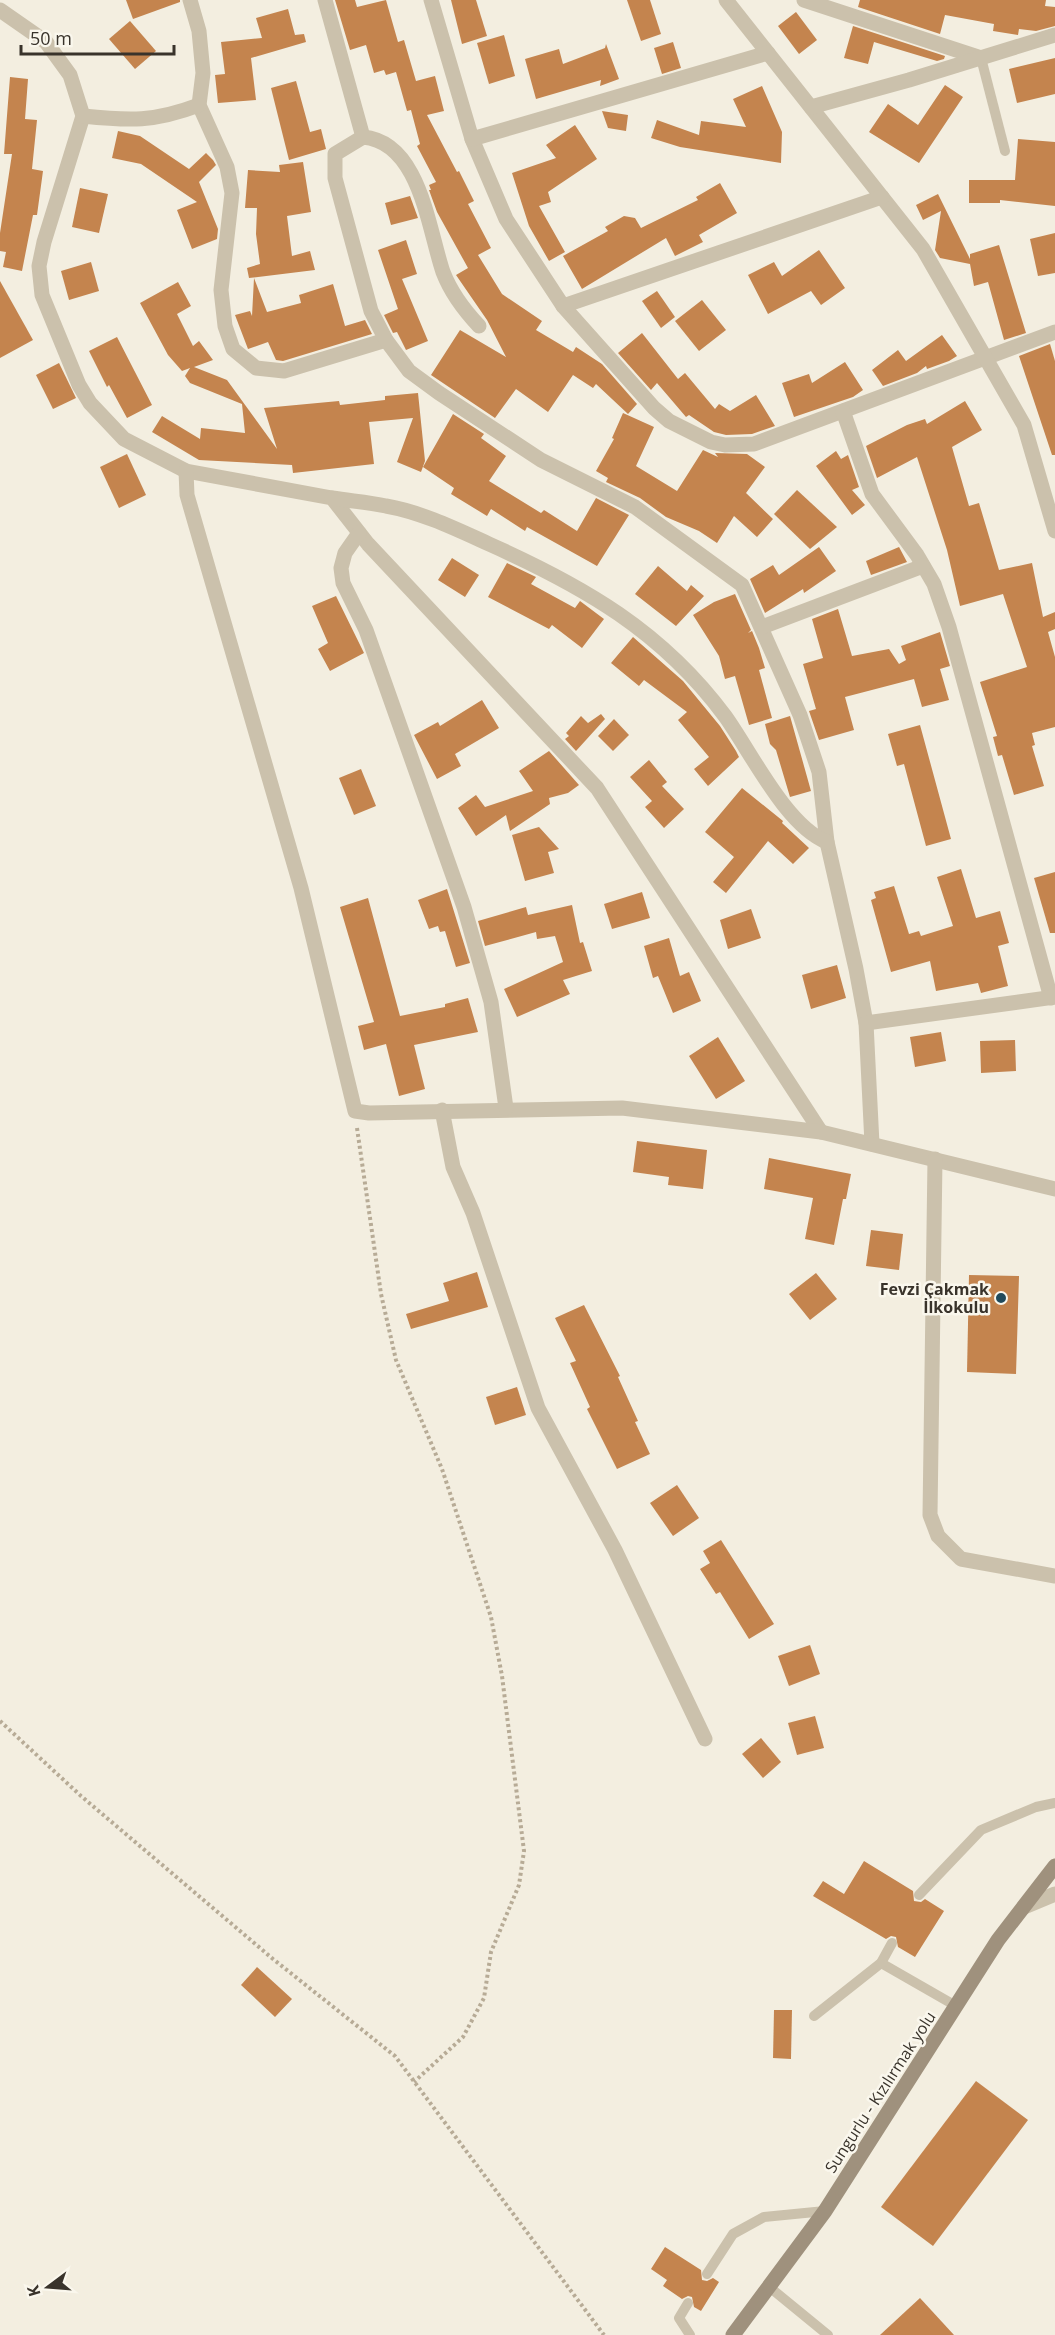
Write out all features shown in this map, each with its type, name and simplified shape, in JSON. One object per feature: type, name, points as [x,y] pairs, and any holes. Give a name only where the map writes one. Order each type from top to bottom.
[{"type":"main road","name":"Sungurlu - Kızılırmak yolu","points":[[733,2335],[825,2211],[998,1940],[1055,1866]]},
{"type":"street","points":[[190,0],[199,31],[203,73],[199,105],[227,167],[232,193],[221,290],[225,326],[233,349],[256,368],[284,371],[386,340]]},
{"type":"street","points":[[325,0],[363,137]]},
{"type":"street","points":[[431,0],[472,139],[506,219],[563,306],[654,408],[669,421],[698,437],[725,445],[754,444],[1055,332]]},
{"type":"street","points":[[726,0],[923,249],[1024,425],[1055,531]]},
{"type":"street","points":[[804,0],[981,58]]},
{"type":"street","points":[[0,10],[46,42],[70,75],[83,116],[41,253],[42,295],[79,385],[103,420],[136,448],[186,471],[388,506],[445,524],[550,571],[619,611],[678,662],[724,715],[789,811],[812,836],[827,842]]},
{"type":"street","points":[[811,107],[1055,35]]},
{"type":"street","points":[[472,139],[768,53]]},
{"type":"street","points":[[83,116],[127,121],[167,117],[199,105]]},
{"type":"street","points":[[479,326],[449,285],[415,181],[400,156],[381,140],[363,137],[334,154],[334,178],[370,311],[386,340],[409,371],[541,460],[635,507],[742,585],[800,715],[819,772],[827,842],[866,1023],[872,1144]]},
{"type":"street","points":[[563,306],[882,197]]},
{"type":"street","points":[[843,411],[872,494],[934,584],[949,627],[1053,997],[866,1023]]},
{"type":"street","points":[[186,471],[187,495],[301,888],[355,1111],[369,1113],[506,1108],[622,1108],[821,1132],[1055,1189]]},
{"type":"street","points":[[332,498],[359,532],[597,788],[821,1132]]},
{"type":"street","points":[[359,532],[345,553],[341,568],[343,583],[366,630],[464,907],[491,1002],[506,1108]]},
{"type":"street","points":[[762,627],[923,566]]},
{"type":"street","points":[[442,1110],[453,1167],[473,1213],[538,1408],[615,1550],[705,1739]]},
{"type":"street","points":[[936,1160],[930,1515],[938,1536],[961,1559],[1055,1576]]},
{"type":"street","points":[[1024,1907],[1055,1894]]},
{"type":"lane","points":[[981,58],[1005,151]]},
{"type":"lane","points":[[919,1895],[981,1830],[1036,1807],[1055,1803]]},
{"type":"lane","points":[[814,2016],[881,1963],[892,1943]]},
{"type":"lane","points":[[881,1963],[956,2006]]},
{"type":"lane","points":[[707,2274],[733,2234],[764,2217],[825,2211]]},
{"type":"lane","points":[[768,2286],[828,2335]]},
{"type":"lane","points":[[688,2303],[679,2318],[690,2335]]},
{"type":"path","points":[[355,1111],[381,1294],[396,1360],[442,1469],[491,1617],[502,1676],[524,1851],[519,1885],[491,1952],[484,1998],[464,2037],[414,2082]]},
{"type":"path","points":[[0,1721],[90,1804],[273,1959],[395,2056],[604,2335]]},
{"type":"building","points":[[126,0],[180,0],[180,2],[133,19]]},
{"type":"building","points":[[335,0],[355,0],[357,7],[386,0],[398,42],[404,40],[416,81],[435,76],[444,111],[427,115],[474,201],[468,204],[491,248],[478,255],[502,294],[542,321],[536,330],[573,352],[576,347],[602,364],[637,404],[628,414],[596,384],[593,388],[573,375],[548,412],[516,389],[495,418],[431,375],[460,330],[506,357],[487,320],[456,275],[468,268],[437,212],[429,190],[431,190],[429,185],[436,182],[417,146],[420,144],[411,110],[407,111],[396,72],[386,75],[384,70],[374,73],[366,45],[350,50]]},
{"type":"building","points":[[451,0],[476,0],[487,36],[462,44]]},
{"type":"building","points":[[627,0],[650,0],[661,34],[641,41]]},
{"type":"building","points":[[860,0],[1046,0],[1045,6],[1055,7],[1055,26],[1036,31],[1019,29],[1018,35],[993,31],[994,24],[945,15],[940,34],[858,7]]},
{"type":"building","points":[[288,9],[295,35],[304,34],[306,42],[251,58],[256,100],[218,103],[215,75],[225,74],[221,42],[262,38],[256,18]]},
{"type":"building","points":[[796,12],[817,40],[799,54],[778,26]]},
{"type":"building","points":[[130,21],[156,51],[135,69],[109,39]]},
{"type":"building","points":[[853,26],[945,56],[944,59],[937,61],[874,42],[868,64],[844,58]]},
{"type":"building","points":[[504,35],[515,76],[489,84],[477,43]]},
{"type":"building","points":[[673,42],[681,68],[662,74],[654,48]]},
{"type":"building","points":[[606,44],[619,79],[600,86],[601,80],[536,99],[525,59],[559,49],[563,64],[605,48]]},
{"type":"building","points":[[1055,58],[1055,94],[1017,103],[1009,69]]},
{"type":"building","points":[[10,77],[28,79],[25,119],[37,120],[32,169],[43,171],[37,215],[33,215],[22,271],[3,267],[6,252],[0,251],[0,233],[12,154],[4,154]]},
{"type":"building","points":[[296,81],[310,132],[321,129],[326,149],[289,160],[271,88]]},
{"type":"building","points":[[945,85],[963,97],[919,163],[869,132],[888,104],[918,125]]},
{"type":"building","points":[[762,86],[782,132],[781,163],[680,147],[651,138],[657,120],[699,135],[701,121],[746,127],[733,99]]},
{"type":"building","points":[[602,111],[628,115],[626,131],[608,128]]},
{"type":"building","points":[[575,125],[597,159],[548,192],[551,202],[539,206],[565,252],[549,261],[529,226],[512,173],[556,158],[546,145]]},
{"type":"building","points":[[118,131],[140,136],[189,169],[206,153],[213,160],[216,165],[199,182],[218,229],[217,239],[192,249],[177,210],[197,202],[141,164],[112,158]]},
{"type":"building","points":[[1018,139],[1055,142],[1055,206],[1000,200],[1000,203],[969,203],[969,180],[1015,180]]},
{"type":"building","points":[[303,162],[311,212],[287,216],[292,256],[310,251],[315,270],[249,278],[247,268],[260,264],[256,234],[257,208],[245,208],[248,170],[280,172],[279,165]]},
{"type":"building","points":[[720,183],[737,213],[699,235],[703,242],[675,256],[666,238],[582,289],[563,256],[608,231],[605,227],[624,216],[635,218],[641,228],[698,200],[696,197]]},
{"type":"building","points":[[80,188],[108,194],[99,233],[72,227]]},
{"type":"building","points":[[938,194],[970,259],[970,254],[999,245],[1026,333],[1004,340],[988,282],[974,286],[970,264],[940,258],[935,250],[941,211],[923,220],[916,205]]},
{"type":"building","points":[[410,196],[418,218],[391,225],[385,203]]},
{"type":"building","points":[[1055,233],[1055,273],[1038,276],[1030,239]]},
{"type":"building","points":[[406,240],[417,274],[402,279],[428,341],[406,350],[397,332],[393,333],[384,315],[398,309],[378,250]]},
{"type":"building","points":[[819,250],[845,288],[821,305],[811,291],[768,314],[748,275],[774,262],[782,276]]},
{"type":"building","points":[[91,262],[99,291],[69,300],[61,271]]},
{"type":"building","points":[[254,278],[267,312],[301,303],[299,295],[333,284],[345,326],[365,320],[372,334],[283,361],[276,360],[268,342],[248,349],[235,315],[250,311],[252,316]]},
{"type":"building","points":[[0,281],[33,340],[0,358]]},
{"type":"building","points":[[178,282],[191,306],[177,314],[193,346],[199,341],[213,360],[194,367],[227,380],[277,449],[264,408],[339,401],[340,405],[385,400],[385,396],[418,393],[425,461],[421,472],[397,462],[413,418],[369,422],[374,464],[293,473],[292,465],[199,460],[152,432],[162,416],[200,439],[201,428],[245,433],[242,404],[190,383],[185,376],[190,368],[182,371],[168,355],[140,303]]},
{"type":"building","points":[[657,291],[675,317],[661,328],[642,301]]},
{"type":"building","points":[[702,300],[726,330],[699,351],[675,321]]},
{"type":"building","points":[[642,333],[678,379],[685,373],[715,409],[719,404],[730,411],[756,395],[775,426],[752,434],[726,435],[714,432],[689,415],[686,417],[657,383],[651,390],[618,353]]},
{"type":"building","points":[[942,335],[957,356],[949,361],[927,369],[926,366],[917,373],[883,386],[872,370],[898,350],[906,361]]},
{"type":"building","points":[[117,337],[152,405],[127,418],[109,385],[107,387],[89,351]]},
{"type":"building","points":[[1050,344],[1055,361],[1055,455],[1052,455],[1019,356]]},
{"type":"building","points":[[845,362],[863,390],[853,397],[794,417],[782,383],[809,374],[812,383]]},
{"type":"building","points":[[59,363],[76,398],[53,409],[36,375]]},
{"type":"building","points":[[965,401],[982,430],[952,447],[969,506],[979,503],[999,570],[1032,563],[1043,617],[1055,612],[1055,629],[1048,632],[1055,657],[1055,727],[1032,733],[1035,745],[1032,746],[1044,786],[1014,795],[1002,755],[998,756],[993,737],[997,736],[980,682],[1027,667],[1003,594],[960,606],[947,550],[917,457],[877,478],[866,446],[907,425],[925,419],[927,424]]},
{"type":"building","points":[[623,413],[654,427],[636,466],[677,491],[703,450],[718,457],[715,453],[747,454],[765,467],[746,493],[773,519],[757,537],[734,516],[717,543],[699,531],[666,517],[640,498],[606,482],[608,478],[596,471],[614,439],[612,438]]},
{"type":"building","points":[[453,414],[484,434],[481,438],[506,456],[489,481],[541,513],[544,510],[577,531],[596,498],[629,515],[597,566],[527,527],[525,531],[491,509],[487,516],[451,494],[454,488],[423,467]]},
{"type":"building","points":[[836,451],[841,459],[848,455],[859,487],[852,490],[865,505],[852,515],[816,466]]},
{"type":"building","points":[[127,454],[146,495],[119,508],[100,467]]},
{"type":"building","points":[[797,490],[837,527],[810,549],[774,514]]},
{"type":"building","points":[[819,547],[836,571],[804,593],[803,589],[765,613],[750,579],[773,565],[779,575]]},
{"type":"building","points":[[899,547],[907,562],[871,575],[866,561]]},
{"type":"building","points":[[452,558],[479,575],[465,597],[438,580]]},
{"type":"building","points":[[507,563],[536,577],[531,584],[575,608],[580,601],[604,619],[582,648],[552,625],[549,629],[488,597]]},
{"type":"building","points":[[658,566],[687,591],[691,585],[704,596],[676,626],[635,594]]},
{"type":"building","points":[[735,594],[751,630],[748,633],[752,631],[765,668],[759,670],[772,718],[749,725],[735,676],[725,679],[719,656],[693,615],[714,602]]},
{"type":"building","points":[[336,596],[364,653],[330,671],[318,649],[328,643],[312,606]]},
{"type":"building","points":[[838,609],[852,656],[889,649],[899,664],[906,660],[901,646],[940,632],[950,666],[940,669],[949,700],[922,707],[914,679],[845,697],[854,730],[819,740],[809,711],[816,709],[803,664],[823,658],[812,619]]},
{"type":"building","points":[[633,637],[683,681],[720,726],[736,751],[739,757],[708,786],[694,769],[709,757],[678,720],[687,712],[644,680],[639,686],[611,663]]},
{"type":"building","points":[[482,700],[499,728],[455,754],[461,766],[437,779],[414,735],[438,722],[440,726]]},
{"type":"building","points":[[601,714],[605,719],[576,751],[565,739],[569,736],[566,733],[581,716],[588,723]]},
{"type":"building","points":[[790,716],[811,791],[790,797],[776,750],[770,744],[765,724]]},
{"type":"building","points":[[614,719],[629,735],[613,751],[598,736]]},
{"type":"building","points":[[920,725],[951,839],[926,846],[904,764],[897,766],[888,734]]},
{"type":"building","points":[[549,751],[579,785],[568,793],[549,798],[550,804],[510,831],[506,815],[476,836],[458,808],[476,795],[485,807],[533,791],[519,771]]},
{"type":"building","points":[[649,760],[667,782],[662,786],[684,809],[664,828],[645,807],[652,801],[630,777]]},
{"type":"building","points":[[361,769],[376,806],[354,815],[339,778]]},
{"type":"building","points":[[742,788],[783,821],[782,823],[809,848],[793,864],[768,841],[726,893],[713,882],[734,857],[705,832]]},
{"type":"building","points":[[539,827],[559,849],[548,852],[554,873],[525,881],[512,835]]},
{"type":"building","points":[[961,869],[976,918],[1000,911],[1009,943],[998,946],[1008,986],[981,993],[978,983],[936,991],[930,961],[891,972],[871,900],[876,898],[874,892],[894,886],[909,934],[919,931],[921,936],[953,926],[937,877]]},
{"type":"building","points":[[1055,872],[1055,933],[1050,933],[1034,878]]},
{"type":"building","points":[[447,889],[470,963],[456,967],[445,931],[440,932],[438,926],[429,929],[418,900]]},
{"type":"building","points":[[642,892],[650,918],[612,929],[604,904]]},
{"type":"building","points":[[368,898],[400,1016],[445,1007],[445,1004],[468,998],[478,1032],[414,1045],[425,1089],[399,1096],[386,1044],[364,1050],[358,1026],[374,1022],[340,907]]},
{"type":"building","points":[[572,905],[580,943],[583,942],[592,971],[563,980],[570,994],[517,1017],[504,989],[563,962],[555,936],[537,939],[536,932],[485,946],[478,921],[526,907],[528,915]]},
{"type":"building","points":[[751,909],[761,938],[728,949],[720,920]]},
{"type":"building","points":[[669,938],[680,976],[689,972],[701,1001],[673,1013],[658,976],[653,978],[644,946]]},
{"type":"building","points":[[837,965],[846,998],[811,1009],[802,975]]},
{"type":"building","points":[[941,1032],[946,1061],[915,1067],[910,1037]]},
{"type":"building","points":[[718,1037],[745,1081],[716,1099],[689,1056]]},
{"type":"building","points":[[1015,1040],[1016,1071],[981,1073],[980,1041]]},
{"type":"building","points":[[637,1141],[707,1150],[703,1189],[668,1185],[669,1177],[633,1172]]},
{"type":"building","points":[[769,1158],[851,1174],[846,1199],[843,1199],[834,1245],[805,1239],[813,1198],[764,1189]]},
{"type":"building","points":[[871,1230],[903,1234],[899,1270],[866,1266]]},
{"type":"building","points":[[477,1272],[488,1307],[411,1329],[406,1314],[449,1301],[443,1283]]},
{"type":"building","points":[[816,1273],[837,1299],[810,1320],[789,1294]]},
{"type":"building","points":[[969,1275],[1019,1276],[1016,1374],[967,1372]]},
{"type":"building","points":[[584,1305],[620,1376],[618,1377],[638,1421],[635,1422],[650,1454],[617,1469],[587,1409],[590,1407],[570,1363],[576,1361],[555,1318]]},
{"type":"building","points":[[517,1387],[526,1415],[495,1425],[486,1397]]},
{"type":"building","points":[[677,1485],[699,1518],[673,1536],[650,1503]]},
{"type":"building","points":[[721,1540],[774,1624],[749,1639],[720,1592],[716,1594],[700,1569],[710,1563],[703,1551]]},
{"type":"building","points":[[810,1645],[820,1674],[789,1686],[778,1656]]},
{"type":"building","points":[[815,1716],[824,1748],[797,1755],[788,1723]]},
{"type":"building","points":[[761,1738],[781,1762],[763,1778],[742,1754]]},
{"type":"building","points":[[864,1861],[913,1891],[914,1901],[921,1902],[925,1899],[944,1911],[915,1957],[898,1947],[896,1937],[891,1936],[886,1939],[813,1896],[823,1881],[844,1894]]},
{"type":"building","points":[[257,1967],[292,1999],[275,2017],[241,1985]]},
{"type":"building","points":[[774,2010],[792,2010],[791,2059],[773,2058]]},
{"type":"building","points":[[976,2081],[1028,2120],[933,2246],[881,2207]]},
{"type":"building","points":[[665,2247],[701,2270],[702,2280],[707,2281],[713,2278],[719,2282],[701,2311],[694,2307],[692,2297],[682,2299],[663,2286],[667,2280],[651,2269]]},
{"type":"building","points":[[920,2298],[954,2335],[880,2335]]},
{"type":"place","name":"Fevzi Çakmak İlkokulu","points":[[1001,1298]]}]
